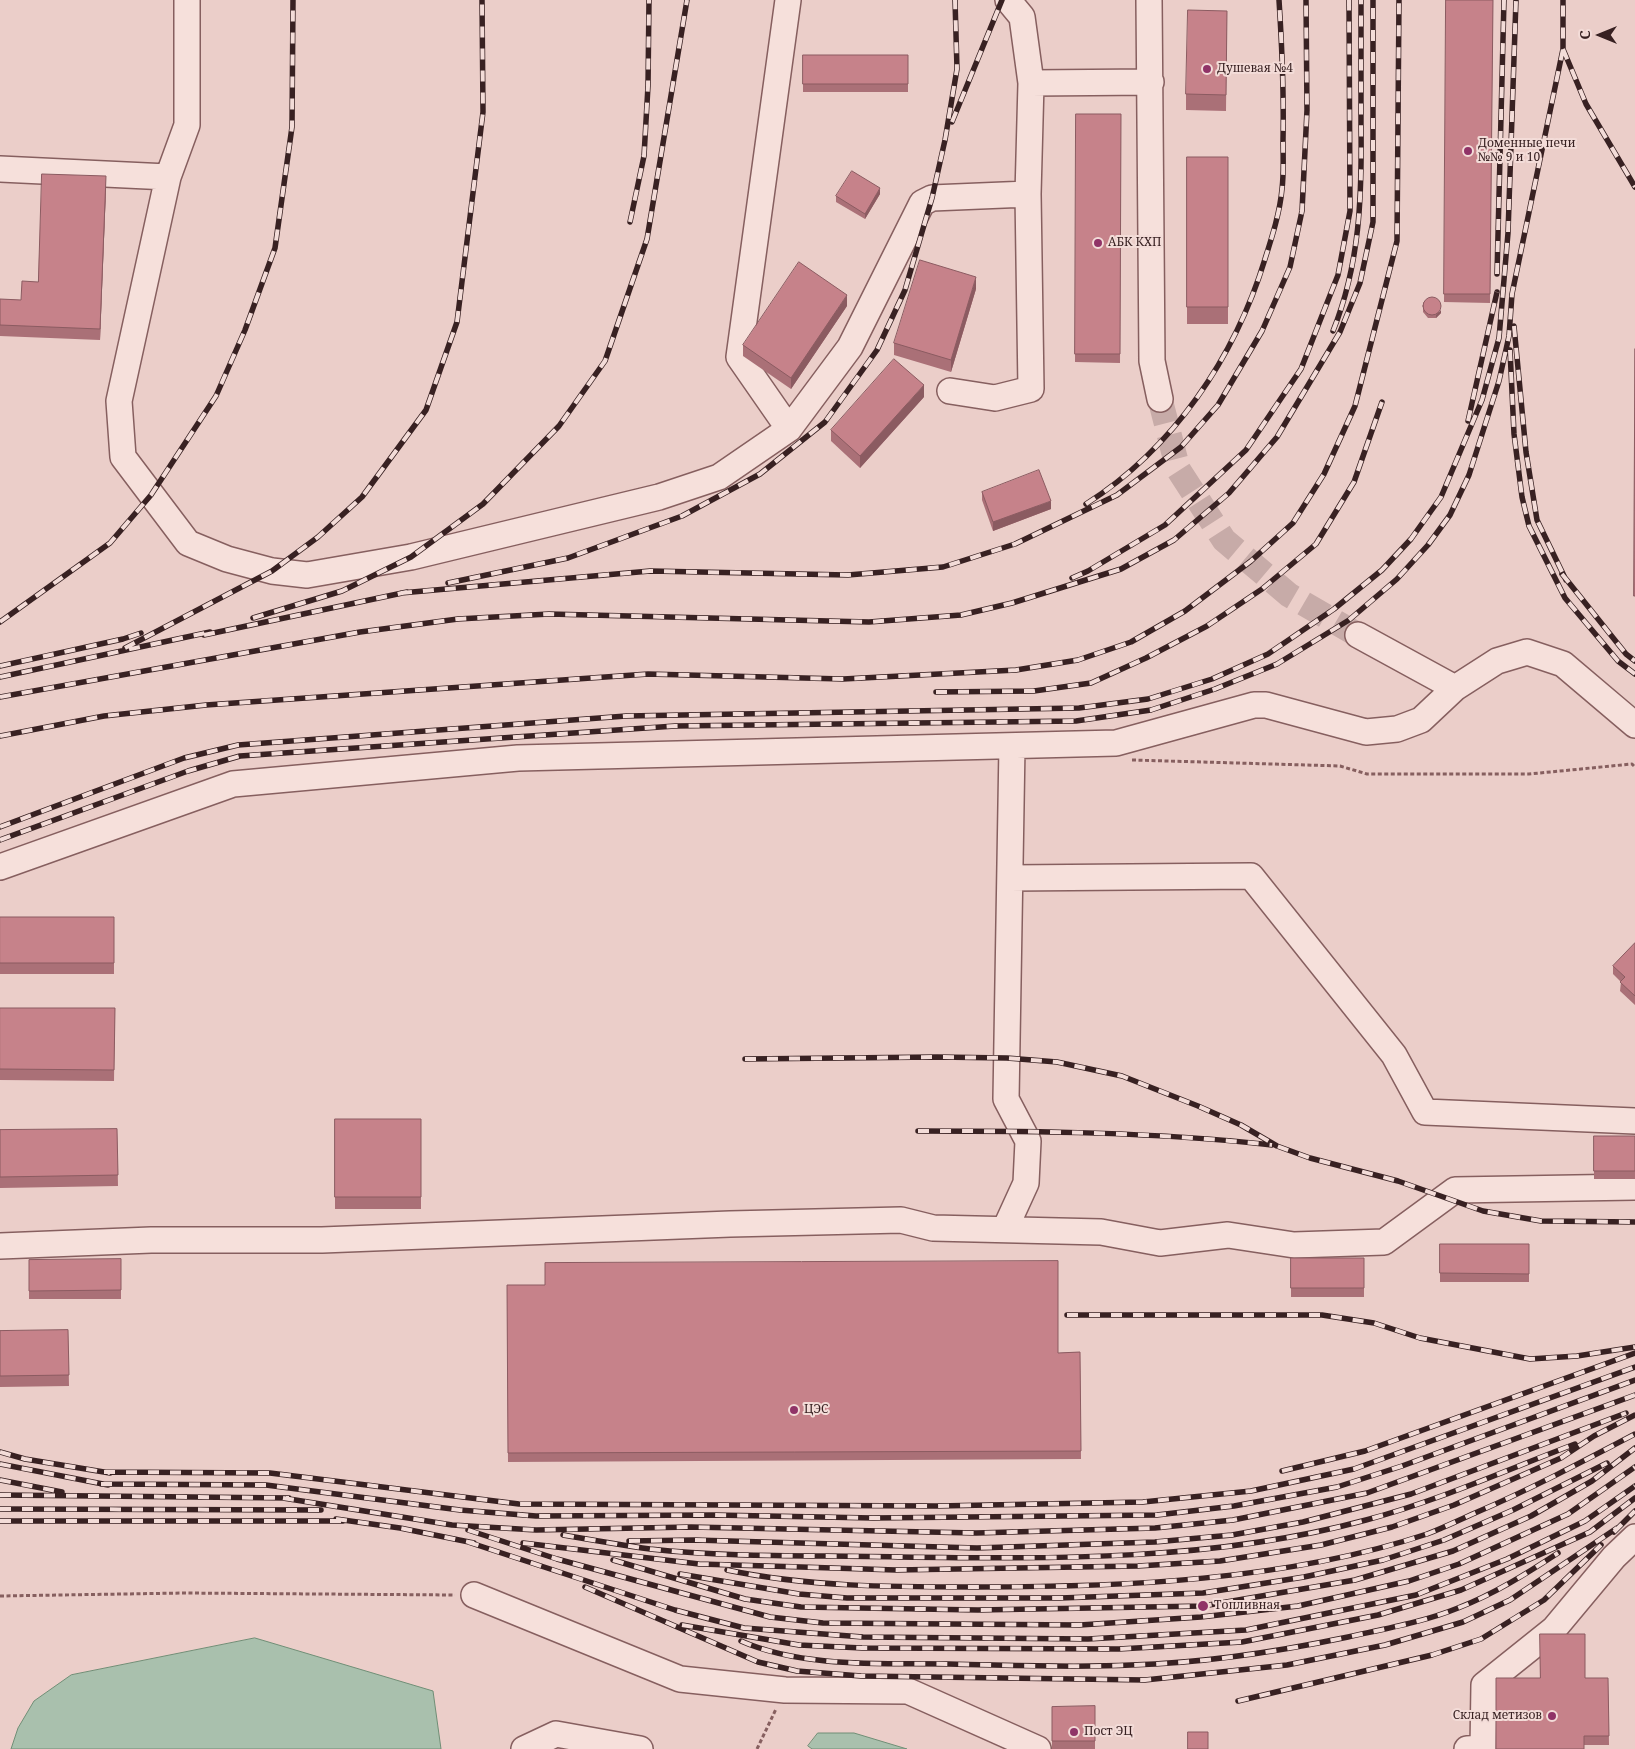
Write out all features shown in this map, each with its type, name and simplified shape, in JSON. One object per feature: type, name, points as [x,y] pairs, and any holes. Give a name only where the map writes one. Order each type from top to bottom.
[{"type":"lane","points":[[187,0],[187,125],[168,177],[119,401],[123,457],[188,543],[227,559],[272,571],[307,575],[411,557],[659,497],[719,477],[789,429],[850,347],[922,203],[932,198],[1028,194]]},
{"type":"lane","points":[[788,0],[739,357],[789,429]]},
{"type":"lane","points":[[950,391],[995,398],[1031,389],[1028,194],[1031,82],[1022,17],[1008,0]]},
{"type":"lane","points":[[1149,0],[1152,361],[1160,399]]},
{"type":"lane","points":[[1031,82],[1151,82]]},
{"type":"lane","points":[[0,169],[168,177]]},
{"type":"lane","points":[[1358,635],[1455,688]]},
{"type":"lane","points":[[0,866],[233,784],[518,758],[1116,743],[1254,705],[1266,705],[1366,732],[1398,729],[1421,720],[1455,688],[1497,661],[1527,652],[1563,664],[1635,725]]},
{"type":"lane","points":[[1005,1229],[1026,1183],[1028,1141],[1006,1099],[1012,746]]},
{"type":"lane","points":[[1010,878],[1251,876],[1394,1055],[1425,1112],[1635,1121]]},
{"type":"lane","points":[[0,1246],[151,1240],[322,1240],[730,1224],[901,1220],[933,1228],[1101,1232],[1160,1243],[1228,1235],[1294,1245],[1384,1242],[1455,1190],[1635,1187]]},
{"type":"lane","points":[[1467,1749],[1483,1748],[1484,1685],[1554,1628],[1614,1557],[1635,1537]]},
{"type":"lane","points":[[474,1595],[680,1678],[785,1690],[908,1691],[1038,1749]]},
{"type":"lane","points":[[524,1749],[556,1734],[640,1749]]},
{"type":"path","points":[[1125,758],[1140,762],[1340,766],[1367,774],[1528,774],[1632,764],[1635,767]]},
{"type":"path","points":[[0,1596],[184,1594],[474,1595]]},
{"type":"path","points":[[757,1749],[785,1690]]},
{"type":"shaded area","points":[[255,1638],[433,1691],[441,1749],[11,1749],[18,1728],[34,1701],[71,1675]]},
{"type":"shaded area","points":[[818,1733],[854,1733],[907,1749],[812,1749],[808,1746]]},
{"type":"building","name":"Доменные печи №№ 9 и 10","points":[[1446,0],[1493,0],[1490,294],[1444,294]]},
{"type":"building","name":"Душевая №4","points":[[1188,10],[1227,11],[1226,95],[1186,94]]},
{"type":"building","points":[[803,55],[908,55],[908,84],[803,84]]},
{"type":"building","name":"АБК КХП","points":[[1076,114],[1121,114],[1120,354],[1075,354]]},
{"type":"building","points":[[1187,157],[1228,157],[1228,307],[1187,307]]},
{"type":"building","points":[[852,171],[880,188],[865,214],[836,196]]},
{"type":"building","points":[[42,174],[106,176],[100,329],[0,325],[0,299],[21,300],[22,281],[38,282]]},
{"type":"building","points":[[920,260],[976,277],[951,360],[894,343]]},
{"type":"building","points":[[799,262],[847,295],[791,378],[743,345]]},
{"type":"building","points":[[1428,297],[1436,297],[1441,302],[1439,313],[1428,315],[1423,310],[1423,302]]},
{"type":"building","points":[[1635,349],[1635,596],[1634,596]]},
{"type":"building","points":[[894,359],[924,385],[860,456],[831,430]]},
{"type":"building","points":[[1039,470],[1051,501],[993,522],[982,492]]},
{"type":"building","points":[[0,917],[114,917],[114,963],[0,963]]},
{"type":"building","points":[[1635,943],[1635,996],[1620,982],[1625,977],[1613,966]]},
{"type":"building","points":[[0,1008],[115,1008],[114,1070],[0,1069]]},
{"type":"building","points":[[335,1119],[421,1119],[421,1197],[335,1197]]},
{"type":"building","points":[[117,1129],[118,1175],[0,1177],[0,1130]]},
{"type":"building","points":[[1594,1136],[1635,1136],[1635,1171],[1594,1171]]},
{"type":"building","points":[[1440,1244],[1529,1244],[1529,1274],[1440,1273]]},
{"type":"building","points":[[1291,1258],[1364,1258],[1364,1288],[1291,1288]]},
{"type":"building","points":[[121,1259],[121,1290],[29,1291],[29,1260]]},
{"type":"building","name":"ЦЭС","points":[[1058,1261],[1058,1353],[1080,1352],[1081,1451],[508,1453],[507,1285],[545,1285],[545,1263]]},
{"type":"building","points":[[68,1330],[69,1375],[0,1376],[0,1331]]},
{"type":"building","name":"Склад метизов","points":[[1540,1634],[1585,1634],[1585,1678],[1608,1678],[1609,1736],[1584,1736],[1584,1749],[1496,1749],[1496,1678],[1540,1678]]},
{"type":"building","name":"Пост ЭЦ","points":[[1095,1706],[1095,1741],[1052,1741],[1052,1707]]},
{"type":"building","points":[[1188,1732],[1208,1732],[1208,1749],[1188,1749]]},
{"type":"tunnel","points":[[1160,399],[1178,469],[1224,540],[1289,595],[1358,635]]},
{"type":"railway","points":[[0,622],[110,543],[151,495],[216,396],[245,330],[275,248],[292,127],[293,0]]},
{"type":"railway","points":[[125,648],[272,571],[318,537],[362,497],[426,410],[457,322],[483,112],[482,0]]},
{"type":"railway","points":[[630,222],[644,156],[648,86],[649,0]]},
{"type":"railway","points":[[253,618],[342,591],[411,557],[483,504],[559,426],[605,361],[647,239],[687,0]]},
{"type":"railway","points":[[448,583],[568,558],[682,516],[760,474],[825,422],[877,350],[905,290],[932,198],[945,140],[957,69],[955,0]]},
{"type":"railway","points":[[952,122],[1002,0]]},
{"type":"railway","points":[[1086,504],[1118,481],[1147,456],[1173,428],[1197,397],[1218,365],[1237,331],[1252,295],[1275,224],[1283,183],[1283,87],[1279,0]]},
{"type":"railway","points":[[401,593],[650,571],[848,575],[943,567],[1015,544],[1117,495],[1181,447],[1218,405],[1262,331],[1290,267],[1302,211],[1307,110],[1306,0]]},
{"type":"railway","points":[[1072,578],[1088,571],[1165,525],[1246,450],[1301,369],[1338,275],[1350,211],[1349,0]]},
{"type":"railway","points":[[1333,331],[1349,281],[1360,204],[1361,0]]},
{"type":"railway","points":[[0,697],[360,632],[458,619],[549,614],[869,622],[961,615],[1012,603],[1121,569],[1174,540],[1229,493],[1277,437],[1340,332],[1360,283],[1373,222],[1373,0]]},
{"type":"railway","points":[[0,736],[104,716],[206,705],[648,674],[843,679],[1016,670],[1078,660],[1131,642],[1185,611],[1251,561],[1293,523],[1324,474],[1355,406],[1397,241],[1399,0]]},
{"type":"railway","points":[[1497,274],[1504,0]]},
{"type":"railway","points":[[0,827],[184,758],[238,745],[626,716],[1079,708],[1148,699],[1212,679],[1268,654],[1334,609],[1382,570],[1411,539],[1441,497],[1482,400],[1499,338],[1508,233],[1516,0]]},
{"type":"railway","points":[[0,840],[188,771],[240,756],[675,726],[1076,721],[1151,710],[1215,689],[1277,664],[1349,620],[1397,579],[1428,545],[1450,515],[1469,475],[1499,381],[1509,336],[1512,294],[1563,49],[1563,0]]},
{"type":"railway","points":[[1563,49],[1586,104],[1635,187]]},
{"type":"railway","points":[[1468,421],[1497,292]]},
{"type":"railway","points":[[1514,326],[1526,452],[1537,520],[1566,580]]},
{"type":"railway","points":[[1510,350],[1514,434],[1522,497],[1529,526],[1565,598],[1618,661],[1635,674]]},
{"type":"railway","points":[[936,692],[1034,691],[1091,683],[1146,658],[1207,626],[1262,589],[1316,544],[1354,482],[1382,402]]},
{"type":"railway","points":[[1562,574],[1626,654],[1635,661]]},
{"type":"railway","points":[[204,635],[407,592]]},
{"type":"railway","points":[[0,677],[210,632]]},
{"type":"railway","points":[[0,666],[123,639],[141,633]]},
{"type":"railway","points":[[745,1059],[937,1057],[1007,1058],[1057,1062],[1122,1076],[1241,1125],[1277,1146],[1310,1158],[1398,1181],[1483,1211],[1541,1221],[1635,1222]]},
{"type":"railway","points":[[918,1131],[1140,1135],[1272,1145]]},
{"type":"railway","points":[[1067,1315],[1322,1315],[1374,1323],[1420,1338],[1530,1359],[1577,1356],[1635,1347]]},
{"type":"railway","points":[[1282,1471],[1365,1451],[1635,1353]]},
{"type":"railway","points":[[104,1472],[270,1473],[519,1504],[937,1506],[1143,1502],[1251,1491],[1354,1469],[1635,1367]]},
{"type":"railway","points":[[101,1484],[266,1485],[460,1510],[536,1516],[714,1515],[873,1518],[1157,1515],[1234,1506],[1337,1487],[1402,1466],[1635,1380]]},
{"type":"railway","points":[[283,1498],[452,1525],[536,1530],[691,1527],[976,1533],[1155,1528],[1233,1520],[1367,1493],[1635,1395]]},
{"type":"railway","points":[[629,1541],[694,1540],[977,1548],[1155,1542],[1232,1535],[1303,1522],[1411,1494],[1626,1413]]},
{"type":"railway","points":[[523,1543],[699,1564],[896,1570],[1138,1566],[1220,1561],[1321,1545],[1392,1527],[1454,1505],[1561,1458],[1594,1436],[1635,1415]]},
{"type":"railway","points":[[727,1570],[758,1576],[819,1583],[944,1587],[1031,1587],[1145,1583],[1261,1571],[1318,1562],[1373,1550],[1427,1534],[1535,1485],[1635,1434]]},
{"type":"railway","points":[[563,1535],[650,1549],[743,1555],[1016,1558],[1134,1555],[1193,1550],[1309,1533],[1366,1520],[1419,1504],[1575,1444]]},
{"type":"railway","points":[[613,1560],[745,1599],[801,1607],[978,1610],[1203,1606],[1355,1580],[1453,1551],[1531,1516],[1592,1481],[1635,1448]]},
{"type":"railway","points":[[0,1452],[25,1459],[110,1473]]},
{"type":"railway","points":[[680,1574],[799,1594],[847,1598],[1060,1598],[1203,1593],[1304,1577],[1383,1560],[1444,1540],[1513,1510],[1607,1463]]},
{"type":"railway","points":[[0,1464],[108,1485]]},
{"type":"railway","points":[[468,1530],[557,1559],[770,1617],[823,1623],[1080,1625],[1201,1617],[1298,1606],[1409,1581],[1459,1564],[1568,1514],[1635,1467]]},
{"type":"railway","points":[[0,1480],[62,1492]]},
{"type":"railway","points":[[468,1542],[675,1610],[744,1628],[863,1637],[1088,1639],[1246,1630],[1416,1595],[1507,1559],[1585,1521],[1635,1486]]},
{"type":"railway","points":[[0,1495],[289,1498]]},
{"type":"railway","points":[[682,1625],[799,1645],[862,1648],[1119,1649],[1242,1642],[1378,1615],[1461,1590],[1590,1532],[1635,1498]]},
{"type":"railway","points":[[0,1509],[321,1510]]},
{"type":"railway","points":[[1614,1532],[1635,1511]]},
{"type":"railway","points":[[336,1519],[400,1528],[474,1543]]},
{"type":"railway","points":[[0,1521],[343,1521]]},
{"type":"railway","points":[[585,1587],[758,1662],[797,1671],[861,1676],[1145,1680],[1287,1665],[1385,1645],[1463,1622],[1510,1600],[1617,1528]]},
{"type":"railway","points":[[1238,1701],[1432,1655],[1481,1639],[1544,1600],[1601,1545]]},
{"type":"railway","points":[[741,1641],[765,1650],[790,1656],[843,1662],[1085,1666],[1158,1664],[1213,1659],[1321,1642],[1390,1628],[1432,1617],[1458,1608],[1497,1590],[1558,1553]]},
{"type":"place","name":"Душевая №4","points":[[1207,69]]},
{"type":"place","name":"Доменные печи №№ 9 и 10","points":[[1468,151]]},
{"type":"place","name":"АБК КХП","points":[[1098,243]]},
{"type":"place","name":"ЦЭС","points":[[794,1410]]},
{"type":"place","name":"Топливная","points":[[1203,1606]]},
{"type":"place","name":"Склад метизов","points":[[1552,1716]]},
{"type":"place","name":"Пост ЭЦ","points":[[1074,1732]]}]
